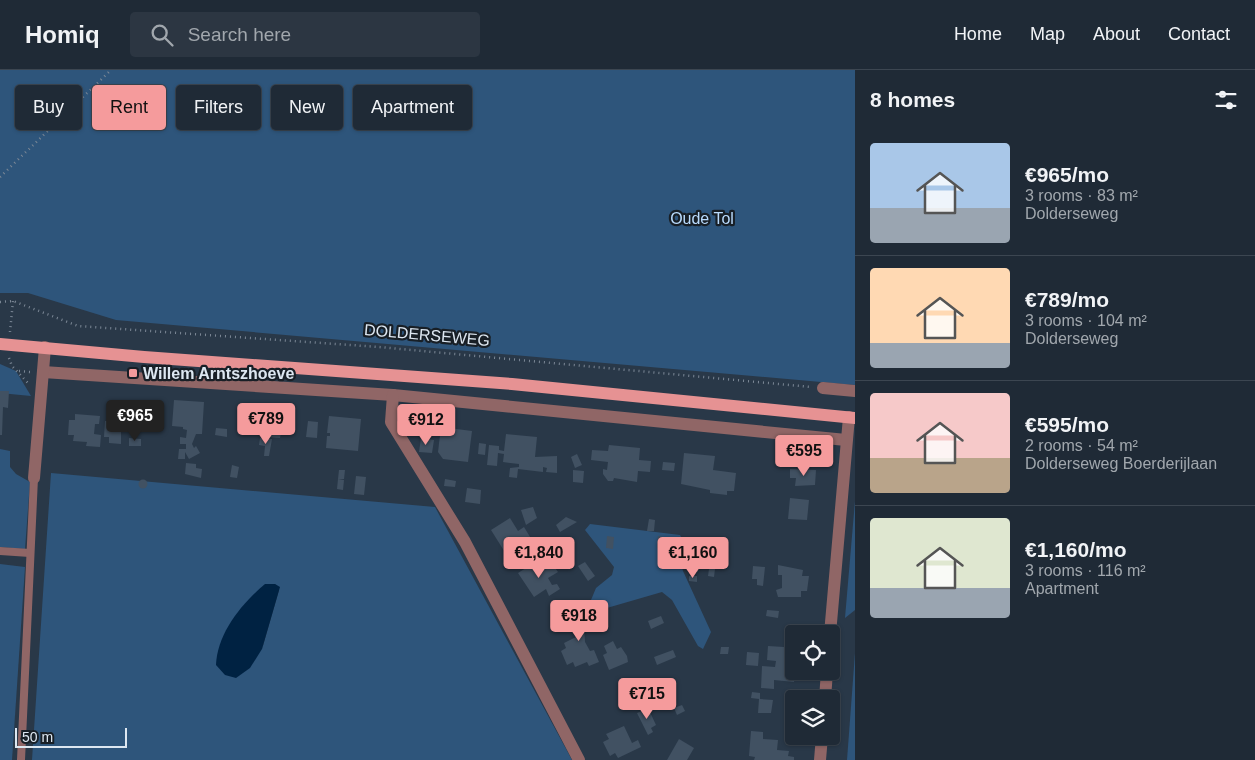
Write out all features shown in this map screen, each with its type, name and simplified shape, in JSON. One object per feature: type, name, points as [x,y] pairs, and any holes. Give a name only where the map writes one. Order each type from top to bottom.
[{"type":"main road","points":[[0,344],[144,357],[512,384],[852,417]]},
{"type":"street","points":[[34,478],[44,347]]},
{"type":"street","points":[[43,372],[394,395],[846,440]]},
{"type":"street","points":[[822,388],[855,391]]},
{"type":"street","points":[[394,395],[392,422],[465,542],[579,760]]},
{"type":"street","points":[[831,625],[846,440],[852,417]]},
{"type":"street","points":[[820,760],[821,745]]},
{"type":"lane","points":[[21,760],[34,478]]},
{"type":"lane","points":[[0,551],[30,553]]},
{"type":"path","points":[[0,177],[112,70]]},
{"type":"path","name":"DOLDERSEWEG","points":[[0,302],[14,301],[78,326],[379,346],[822,388]]},
{"type":"green space","name":"Oude Tol","points":[[0,70],[855,70],[855,385],[116,320],[28,293],[0,293]]},
{"type":"green space","points":[[0,364],[16,371],[31,396],[0,393]]},
{"type":"green space","points":[[0,449],[10,451],[10,467],[16,474],[30,482],[25,549],[0,547]]},
{"type":"green space","points":[[51,473],[435,507],[572,760],[32,760]],"holes":[[[275,584],[279,590],[262,649]]]},
{"type":"green space","points":[[855,501],[855,610],[845,618]]},
{"type":"green space","points":[[590,524],[680,535],[684,542],[679,556],[683,571],[711,632],[703,649],[698,646],[672,600],[662,592],[600,610],[594,607],[591,600],[596,588],[612,575],[614,567],[585,530]]},
{"type":"green space","points":[[0,564],[25,567],[12,760],[0,760]]},
{"type":"green space","points":[[855,653],[855,760],[847,760]]},
{"type":"shaded area","points":[[265,584],[275,584],[280,587],[262,649],[250,668],[236,678],[225,675],[216,665],[217,653],[221,642],[239,610]]},
{"type":"building","points":[[0,391],[9,391],[8,408],[3,407],[2,435],[0,435]]},
{"type":"building","points":[[174,400],[204,402],[202,434],[196,434],[192,444],[194,448],[196,446],[200,453],[189,459],[185,452],[185,459],[178,459],[179,449],[186,449],[186,444],[180,444],[180,437],[186,438],[187,430],[183,429],[183,427],[172,426]]},
{"type":"building","points":[[253,407],[285,411],[280,438],[266,437],[267,432],[262,431],[263,426],[251,424]]},
{"type":"building","points":[[75,414],[100,416],[99,424],[95,424],[94,434],[101,435],[100,447],[86,446],[87,442],[73,441],[74,435],[68,435],[69,420],[75,420]]},
{"type":"building","points":[[329,416],[361,419],[358,451],[326,448],[327,436],[330,436],[330,433],[327,433]]},
{"type":"building","points":[[111,417],[122,418],[121,424],[126,424],[125,432],[121,431],[121,444],[109,443],[109,437],[104,437],[105,421],[110,421]]},
{"type":"building","points":[[308,421],[318,422],[317,438],[306,437]]},
{"type":"building","points":[[441,427],[472,431],[468,462],[443,459],[438,452]]},
{"type":"building","points":[[216,428],[227,429],[227,437],[215,435]]},
{"type":"building","points":[[506,434],[537,437],[535,457],[557,456],[557,473],[546,472],[547,468],[543,467],[543,472],[518,469],[517,478],[509,477],[510,468],[519,467],[519,464],[503,462],[504,454],[498,453],[497,466],[487,465],[489,445],[499,446],[499,450],[504,451]]},
{"type":"building","points":[[129,438],[141,439],[141,446],[129,446]]},
{"type":"building","points":[[260,438],[272,439],[269,456],[264,456],[265,446],[259,445]]},
{"type":"building","points":[[421,438],[434,440],[432,453],[419,452]]},
{"type":"building","points":[[479,443],[486,444],[485,455],[478,454]]},
{"type":"building","points":[[609,445],[640,448],[639,460],[651,461],[650,472],[638,471],[637,482],[614,478],[613,481],[608,481],[603,474],[603,469],[607,470],[608,462],[591,460],[592,450],[608,451]]},
{"type":"building","points":[[684,453],[715,456],[713,470],[736,473],[734,491],[727,491],[727,495],[710,493],[710,490],[681,484]]},
{"type":"building","points":[[577,454],[582,465],[575,468],[571,457]]},
{"type":"building","points":[[663,462],[675,463],[674,471],[662,470]]},
{"type":"building","points":[[186,463],[196,464],[196,468],[202,469],[201,478],[185,474]]},
{"type":"building","points":[[232,465],[239,467],[237,478],[230,477]]},
{"type":"building","points":[[790,469],[816,470],[815,485],[795,486],[796,478],[790,478]]},
{"type":"building","points":[[339,470],[345,470],[344,479],[338,479]]},
{"type":"building","points":[[573,470],[584,471],[583,483],[573,482]]},
{"type":"building","points":[[356,476],[366,477],[364,495],[354,494]]},
{"type":"building","points":[[338,479],[344,480],[343,490],[337,489]]},
{"type":"building","points":[[445,479],[456,481],[455,487],[444,486]]},
{"type":"building","points":[[143,480],[147,484],[143,488],[139,484]]},
{"type":"building","points":[[467,488],[481,490],[480,504],[465,502]]},
{"type":"building","points":[[790,498],[809,500],[807,520],[788,519]]},
{"type":"building","points":[[533,507],[537,518],[526,525],[521,510]]},
{"type":"building","points":[[566,517],[577,522],[560,532],[556,525]]},
{"type":"building","points":[[510,518],[518,531],[524,527],[535,545],[520,555],[516,548],[506,554],[491,530]]},
{"type":"building","points":[[649,519],[655,520],[654,531],[647,531]]},
{"type":"building","points":[[607,536],[614,537],[613,549],[606,548]]},
{"type":"building","points":[[658,536],[663,537],[662,548],[657,548]]},
{"type":"building","points":[[679,538],[687,538],[686,554],[677,553]]},
{"type":"building","points":[[537,561],[541,568],[551,562],[558,572],[548,578],[552,585],[557,584],[560,589],[549,596],[546,589],[534,597],[518,573]]},
{"type":"building","points":[[585,562],[595,576],[588,581],[578,566]]},
{"type":"building","points":[[692,564],[699,565],[698,572],[691,571]]},
{"type":"building","points":[[778,565],[803,570],[802,576],[809,576],[807,591],[801,591],[801,597],[778,597],[776,590],[782,588],[782,575],[778,575]]},
{"type":"building","points":[[753,566],[765,567],[763,586],[757,585],[757,579],[752,579]]},
{"type":"building","points":[[709,569],[715,569],[714,577],[708,576]]},
{"type":"building","points":[[689,576],[697,576],[697,582],[689,581]]},
{"type":"building","points":[[601,601],[604,607],[593,612],[590,606]]},
{"type":"building","points":[[582,606],[591,625],[584,628],[585,642],[590,651],[594,650],[599,662],[589,666],[587,662],[575,667],[573,662],[567,665],[561,651],[566,648],[564,643],[576,637],[575,629],[568,613]]},
{"type":"building","points":[[767,610],[779,611],[778,618],[766,616]]},
{"type":"building","points":[[661,616],[664,623],[651,629],[648,621]]},
{"type":"building","points":[[613,641],[617,649],[621,647],[627,656],[628,662],[609,670],[603,655],[607,653],[604,646]]},
{"type":"building","points":[[768,646],[784,647],[785,680],[794,680],[794,682],[774,680],[774,689],[761,688],[762,666],[775,667],[776,661],[767,660]]},
{"type":"building","points":[[721,647],[729,647],[728,654],[720,654]]},
{"type":"building","points":[[673,650],[676,657],[657,665],[654,657]]},
{"type":"building","points":[[747,652],[759,653],[758,666],[746,665]]},
{"type":"building","points":[[641,680],[649,683],[645,697],[637,695]]},
{"type":"building","points":[[752,692],[760,693],[760,699],[773,700],[771,713],[758,713],[759,699],[751,698]]},
{"type":"building","points":[[682,705],[685,711],[677,715],[674,708]]},
{"type":"building","points":[[648,708],[656,725],[651,728],[653,732],[648,735],[637,713]]},
{"type":"building","points":[[624,726],[632,743],[638,740],[641,747],[618,758],[615,753],[610,756],[603,742],[609,739],[606,734]]},
{"type":"building","points":[[751,731],[763,732],[763,739],[778,740],[777,750],[789,751],[788,756],[794,757],[794,760],[754,760],[755,757],[749,756]]},
{"type":"building","points":[[679,739],[694,748],[687,760],[667,760]]},
{"type":"place","name":"Willem Arntszhoeve","points":[[133,373]]}]
